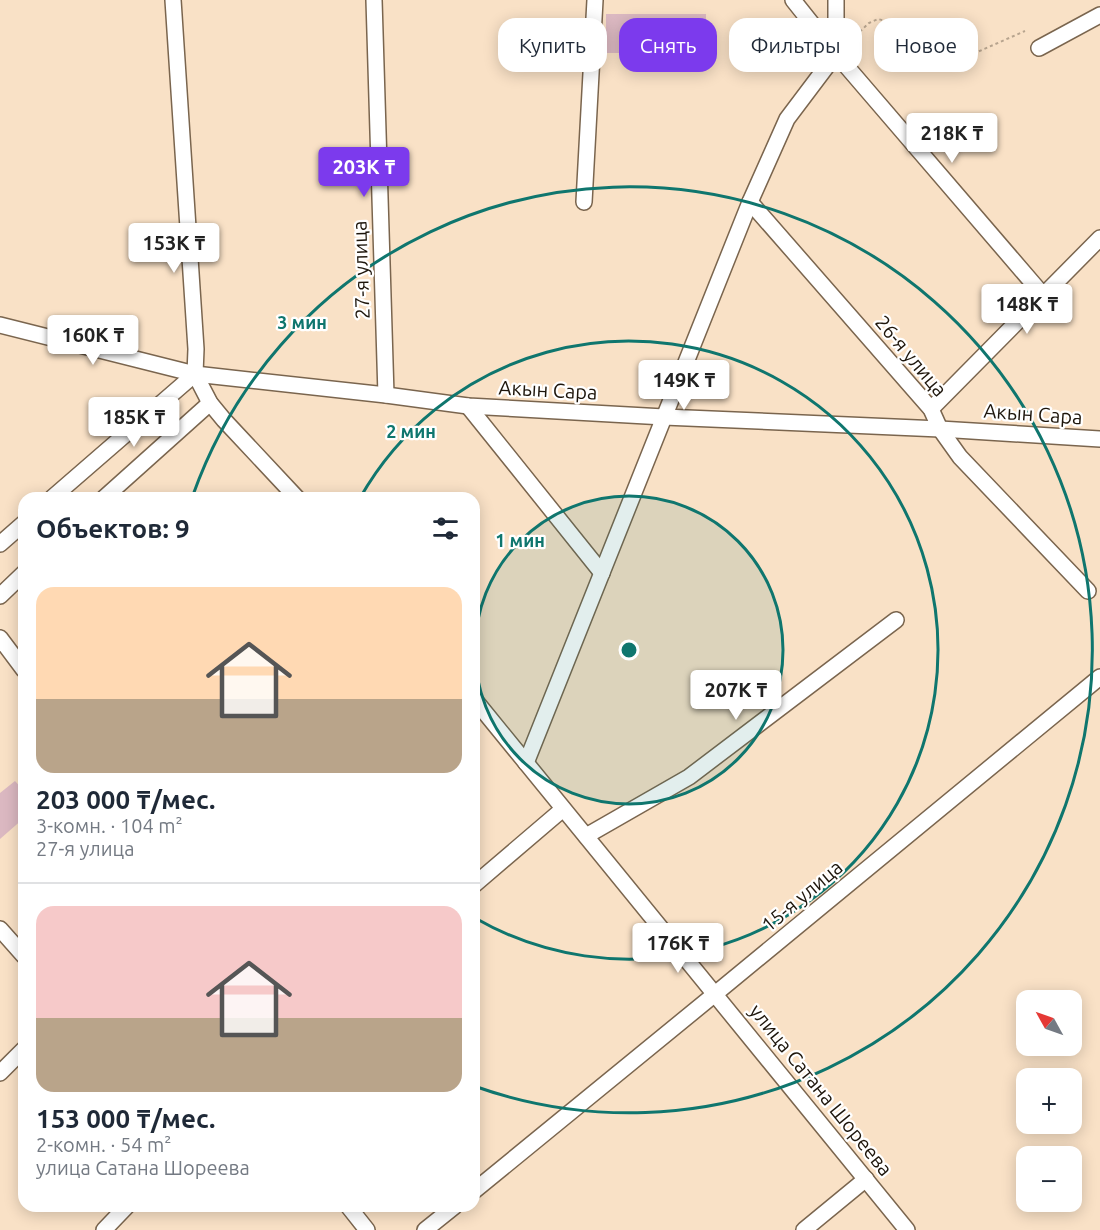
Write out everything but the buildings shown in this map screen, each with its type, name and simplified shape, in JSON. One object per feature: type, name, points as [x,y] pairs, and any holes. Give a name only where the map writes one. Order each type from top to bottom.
[{"type":"street","points":[[172,0],[196,349],[195,374],[210,404],[291,492]]},
{"type":"street","name":"27-я улица","points":[[374,0],[386,395]]},
{"type":"street","points":[[584,202],[595,0]]},
{"type":"street","points":[[793,0],[807,18]]},
{"type":"street","points":[[836,0],[836,18]]},
{"type":"street","points":[[1039,48],[1100,15]]},
{"type":"street","points":[[526,763],[750,202],[787,119],[822,72]]},
{"type":"street","points":[[851,72],[1043,295]]},
{"type":"street","name":"26-я улица","points":[[750,202],[931,409],[940,429],[960,457],[1088,591]]},
{"type":"street","points":[[931,409],[1100,238]]},
{"type":"street","name":"Акын Сара","points":[[4,330],[195,374],[468,406],[1100,439]]},
{"type":"street","points":[[59,492],[195,374]]},
{"type":"street","points":[[111,492],[210,404]]},
{"type":"street","points":[[468,406],[602,573]]},
{"type":"street","points":[[0,544],[18,528]]},
{"type":"street","points":[[0,596],[18,579]]},
{"type":"street","points":[[586,836],[689,777],[896,620]]},
{"type":"street","points":[[0,638],[18,662]]},
{"type":"street","name":"15-я улица","points":[[480,1186],[1100,677]]},
{"type":"street","name":"улица Сатана Шореева","points":[[480,706],[907,1230]]},
{"type":"street","points":[[480,880],[563,809]]},
{"type":"street","points":[[0,929],[18,949]]},
{"type":"street","points":[[0,1073],[18,1055]]},
{"type":"street","points":[[804,1230],[866,1179]]},
{"type":"street","points":[[104,1230],[121,1212]]},
{"type":"street","points":[[353,1212],[367,1230]]},
{"type":"street","points":[[425,1230],[448,1212]]},
{"type":"path","points":[[862,30],[878,19],[889,22],[934,49],[975,54],[1025,31]]},
{"type":"shaded area","points":[[606,14],[706,14],[706,18],[619,18],[619,53],[607,53]]},
{"type":"shaded area","points":[[15,781],[18,784],[18,823],[0,839],[0,793]]}]
